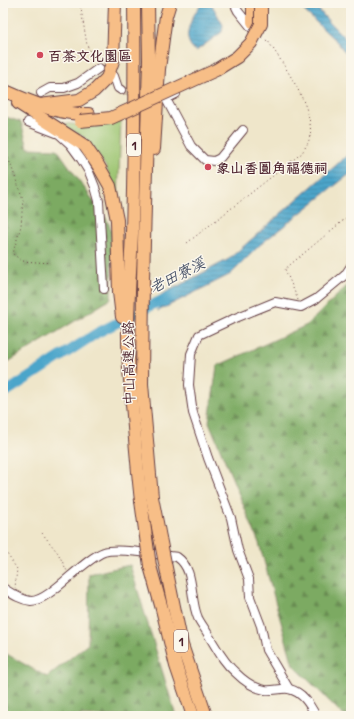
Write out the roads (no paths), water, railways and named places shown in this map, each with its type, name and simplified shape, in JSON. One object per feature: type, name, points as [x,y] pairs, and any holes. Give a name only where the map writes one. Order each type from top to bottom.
[{"type":"highway","points":[[3,90],[41,99],[79,100],[94,91],[107,78],[113,61],[115,3]]},
{"type":"highway","name":"1","points":[[124,290],[132,234],[134,3]]},
{"type":"highway","name":"中山高速公路","points":[[148,3],[149,60],[143,279],[142,384],[150,566],[176,666],[192,716]]},
{"type":"highway","points":[[145,203],[153,164],[159,69],[166,16],[170,3]]},
{"type":"highway","points":[[3,97],[59,117],[84,118],[110,110],[216,62],[231,52],[244,41],[254,22],[253,3]]},
{"type":"highway","points":[[41,99],[61,112],[76,114],[95,121],[111,118],[216,70],[237,57],[251,43],[261,24],[261,3]]},
{"type":"highway","points":[[18,103],[84,146],[98,165],[110,186],[117,220],[124,290]]},
{"type":"highway","name":"中山高速公路","points":[[124,290],[136,456],[146,499],[165,563],[182,645],[206,716]]},
{"type":"street","points":[[234,3],[238,11],[259,37],[229,68],[166,99],[191,146],[205,160],[220,158],[243,130]]},
{"type":"street","points":[[41,99],[50,88],[64,88],[78,83],[99,68]]},
{"type":"street","points":[[114,76],[118,88],[121,90]]},
{"type":"street","points":[[28,122],[59,134],[70,144],[89,172],[100,201],[104,288]]},
{"type":"street","points":[[289,689],[266,650],[261,626],[250,598],[249,579],[238,550],[231,518],[208,458],[193,413],[189,385],[191,354],[199,335],[275,302],[300,307],[316,299],[346,275],[351,266]]},
{"type":"street","points":[[3,588],[19,598],[30,601],[40,599],[105,551],[177,557],[182,561],[189,572],[193,602],[198,618],[221,657],[236,673],[250,684],[264,690],[289,689],[303,696],[311,706],[316,716]]},
{"type":"water","points":[[202,3],[211,3],[223,25],[222,32],[196,51],[188,40],[188,34],[194,14]]},
{"type":"water","points":[[296,3],[313,3],[351,44],[351,60],[338,43]]},
{"type":"water","name":"老田寮溪","points":[[351,152],[351,173],[261,244],[231,274],[158,311],[161,295],[229,259]]},
{"type":"waterway","name":"老田寮溪","points":[[3,394],[97,333],[172,295]]},
{"type":"tunnel","points":[[121,90],[152,96]]},
{"type":"place","name":"百茶文化園區","points":[[40,55]]},
{"type":"place","name":"象山香圓角福德祠","points":[[208,167]]}]
